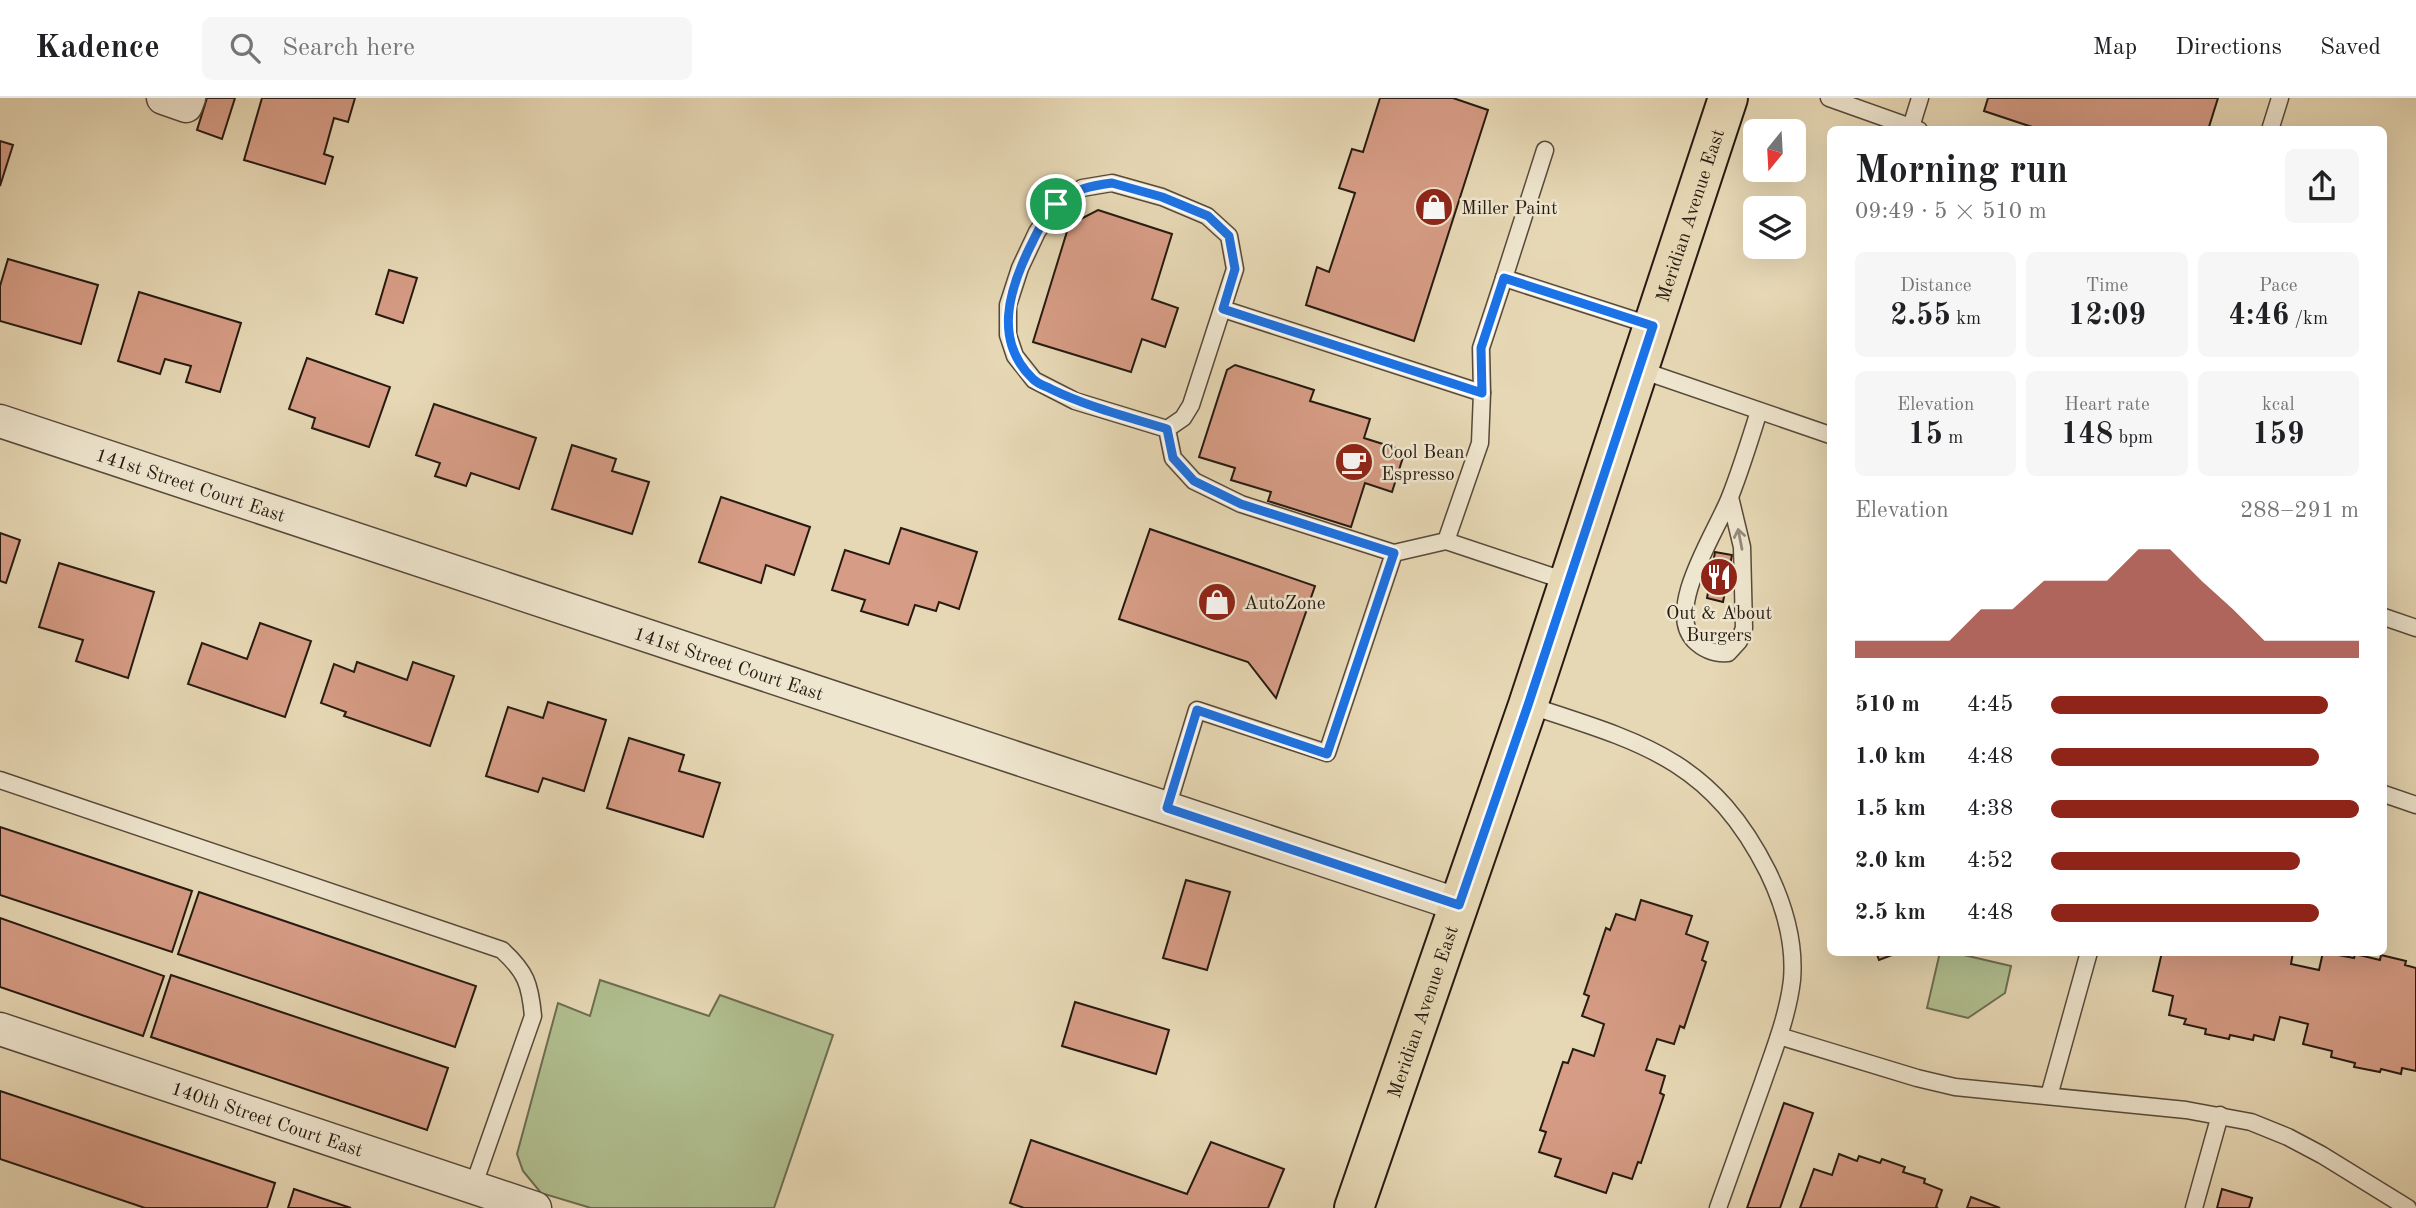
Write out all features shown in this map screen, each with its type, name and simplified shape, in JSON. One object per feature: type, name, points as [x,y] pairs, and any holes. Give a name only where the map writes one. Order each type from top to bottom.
[{"type":"main road","name":"Meridian Avenue East","points":[[1354,1208],[1528,705],[1728,98]]},
{"type":"street","points":[[163,98],[186,106],[189,98]]},
{"type":"street","name":"141st Street Court East","points":[[0,421],[1459,905]]},
{"type":"street","name":"140th Street Court East","points":[[0,1029],[536,1208]]},
{"type":"lane","points":[[1829,98],[1909,126]]},
{"type":"lane","points":[[1915,126],[1920,98]]},
{"type":"lane","points":[[2271,126],[2280,98]]},
{"type":"lane","points":[[1446,541],[1480,443],[1481,348],[1545,150]]},
{"type":"lane","points":[[1112,183],[1162,197],[1208,216],[1229,236],[1235,269],[1223,309],[1191,405],[1183,418],[1167,429],[1076,401],[1034,380],[1015,356],[1007,335],[1008,305],[1020,268],[1037,232],[1056,204],[1082,188],[1112,183]]},
{"type":"lane","points":[[1504,278],[1653,326]]},
{"type":"lane","points":[[1223,309],[1482,393]]},
{"type":"lane","points":[[1638,369],[1827,434]]},
{"type":"lane","points":[[1730,497],[1742,547],[1744,628],[1739,641],[1727,653],[1714,654],[1700,646],[1688,634],[1684,617],[1686,596],[1730,497],[1759,411]]},
{"type":"lane","points":[[1167,429],[1173,458],[1194,481],[1241,504],[1394,553],[1446,541],[1569,583]]},
{"type":"lane","points":[[1167,808],[1197,710],[1327,754],[1394,553]]},
{"type":"lane","points":[[2387,618],[2412,626],[2416,610]]},
{"type":"lane","points":[[1528,705],[1615,733],[1675,762],[1724,803],[1746,832],[1772,880],[1781,904],[1792,952],[1791,987],[1779,1036],[1718,1208]]},
{"type":"lane","points":[[0,780],[502,950],[521,967],[531,990],[533,1016],[473,1187]]},
{"type":"lane","points":[[2387,795],[2416,805]]},
{"type":"lane","points":[[2049,1096],[2088,956]]},
{"type":"lane","points":[[1779,1036],[1917,1079],[1955,1087],[2220,1115],[2251,1122],[2288,1137],[2408,1208]]},
{"type":"lane","points":[[2194,1208],[2220,1115]]},
{"type":"green space","points":[[1939,956],[1968,956],[2011,966],[2005,993],[1968,1018],[1927,1008]]},
{"type":"green space","points":[[600,980],[709,1016],[720,995],[833,1035],[774,1208],[591,1208],[541,1193],[523,1171],[517,1154],[558,1003],[590,1016]]},
{"type":"building","points":[[207,98],[235,98],[222,139],[197,130]]},
{"type":"building","points":[[262,98],[355,98],[348,122],[334,118],[324,154],[333,157],[325,184],[244,160]]},
{"type":"building","points":[[1380,98],[1453,98],[1488,110],[1414,341],[1306,305],[1317,267],[1329,272],[1355,193],[1339,188],[1352,149],[1363,152]]},
{"type":"building","points":[[1988,98],[2218,98],[2209,126],[2029,126],[1984,111]]},
{"type":"building","points":[[0,141],[13,145],[0,186]]},
{"type":"building","points":[[1098,210],[1172,234],[1152,299],[1178,308],[1165,347],[1142,339],[1131,372],[1033,342],[1069,225]]},
{"type":"building","points":[[8,259],[98,285],[81,344],[0,321],[0,286]]},
{"type":"building","points":[[389,270],[417,278],[403,323],[376,314]]},
{"type":"building","points":[[139,292],[241,323],[220,392],[186,382],[191,366],[165,359],[160,374],[118,361]]},
{"type":"building","points":[[307,358],[390,387],[369,447],[312,428],[315,418],[289,409]]},
{"type":"building","points":[[1235,365],[1314,390],[1310,401],[1370,419],[1364,438],[1405,451],[1392,492],[1365,483],[1351,527],[1268,501],[1271,492],[1231,480],[1235,468],[1199,457],[1227,370]]},
{"type":"building","points":[[434,404],[536,438],[519,489],[471,473],[466,486],[435,476],[440,463],[416,455]]},
{"type":"building","points":[[572,445],[616,459],[612,471],[649,482],[632,534],[552,509]]},
{"type":"building","points":[[721,497],[810,527],[794,575],[766,565],[761,583],[699,562]]},
{"type":"building","points":[[901,528],[977,552],[959,609],[939,602],[936,611],[915,605],[908,625],[861,611],[865,600],[832,590],[845,550],[889,564]]},
{"type":"building","name":"AutoZone","points":[[1150,529],[1315,586],[1276,698],[1248,662],[1119,619]]},
{"type":"building","points":[[0,533],[20,540],[6,583],[0,581]]},
{"type":"building","name":"Out & About Burgers","points":[[1715,552],[1732,555],[1723,602],[1707,598]]},
{"type":"building","points":[[59,563],[154,592],[128,678],[76,661],[83,640],[39,627]]},
{"type":"building","points":[[260,623],[311,641],[285,717],[188,684],[202,643],[247,659]]},
{"type":"building","points":[[357,662],[407,680],[413,662],[454,676],[430,746],[344,716],[346,712],[321,703],[334,664],[354,672]]},
{"type":"building","points":[[548,702],[606,720],[584,791],[543,778],[538,792],[486,776],[508,707],[543,718]]},
{"type":"building","points":[[629,738],[684,755],[679,771],[720,783],[703,837],[607,808]]},
{"type":"building","points":[[0,827],[192,891],[172,952],[0,895]]},
{"type":"building","points":[[1186,880],[1230,892],[1207,970],[1163,958]]},
{"type":"building","points":[[199,892],[476,986],[455,1047],[178,954]]},
{"type":"building","points":[[1641,900],[1692,916],[1686,934],[1708,942],[1702,960],[1706,962],[1684,1028],[1680,1026],[1674,1044],[1657,1039],[1646,1070],[1665,1076],[1660,1093],[1664,1095],[1641,1163],[1638,1162],[1632,1179],[1613,1173],[1606,1193],[1555,1176],[1561,1159],[1539,1152],[1546,1132],[1540,1130],[1563,1062],[1568,1063],[1573,1049],[1594,1056],[1604,1024],[1582,1016],[1589,996],[1584,994],[1606,928],[1610,930],[1616,914],[1635,920]]},
{"type":"building","points":[[0,918],[164,976],[143,1036],[0,987]]},
{"type":"building","points":[[2161,956],[2292,956],[2291,964],[2319,970],[2322,956],[2363,956],[2380,960],[2381,956],[2385,956],[2406,961],[2405,965],[2416,968],[2416,1071],[2402,1068],[2401,1074],[2354,1067],[2355,1063],[2331,1057],[2332,1051],[2303,1044],[2308,1024],[2280,1017],[2274,1040],[2254,1035],[2253,1040],[2230,1035],[2229,1039],[2205,1034],[2206,1029],[2184,1024],[2186,1019],[2169,1015],[2173,996],[2153,991]]},
{"type":"building","points":[[171,975],[448,1068],[427,1130],[151,1037]]},
{"type":"building","points":[[1075,1002],[1169,1030],[1156,1074],[1062,1046]]},
{"type":"building","points":[[0,1091],[275,1183],[267,1208],[145,1208],[0,1159]]},
{"type":"building","points":[[1784,1103],[1813,1113],[1780,1208],[1747,1208]]},
{"type":"building","points":[[1031,1140],[1187,1194],[1211,1142],[1284,1169],[1268,1208],[1024,1208],[1010,1203]]},
{"type":"building","points":[[1839,1154],[1857,1161],[1859,1156],[1880,1163],[1882,1159],[1905,1167],[1903,1172],[1925,1179],[1924,1183],[1942,1190],[1936,1207],[1938,1208],[1800,1208],[1814,1169],[1832,1175]]},
{"type":"building","points":[[294,1189],[351,1208],[288,1208]]},
{"type":"building","points":[[2222,1189],[2252,1198],[2249,1208],[2217,1208]]},
{"type":"building","points":[[1971,1197],[2000,1208],[1967,1208]]},
{"type":"place","name":"Miller Paint","points":[[1434,207]]},
{"type":"place","name":"Cool Bean Espresso","points":[[1354,462]]},
{"type":"place","name":"Out & About Burgers","points":[[1719,577]]},
{"type":"place","name":"AutoZone","points":[[1217,602]]},
{"type":"route","points":[[1112,183],[1162,197],[1208,216],[1229,236],[1235,269],[1223,309],[1482,393],[1481,348],[1504,278],[1653,326],[1459,905],[1167,808],[1197,710],[1327,754],[1394,553],[1241,504],[1194,481],[1173,458],[1167,429],[1076,401],[1034,380],[1015,356],[1007,335],[1008,305],[1020,268],[1037,232],[1056,204],[1082,188],[1112,183]]}]
